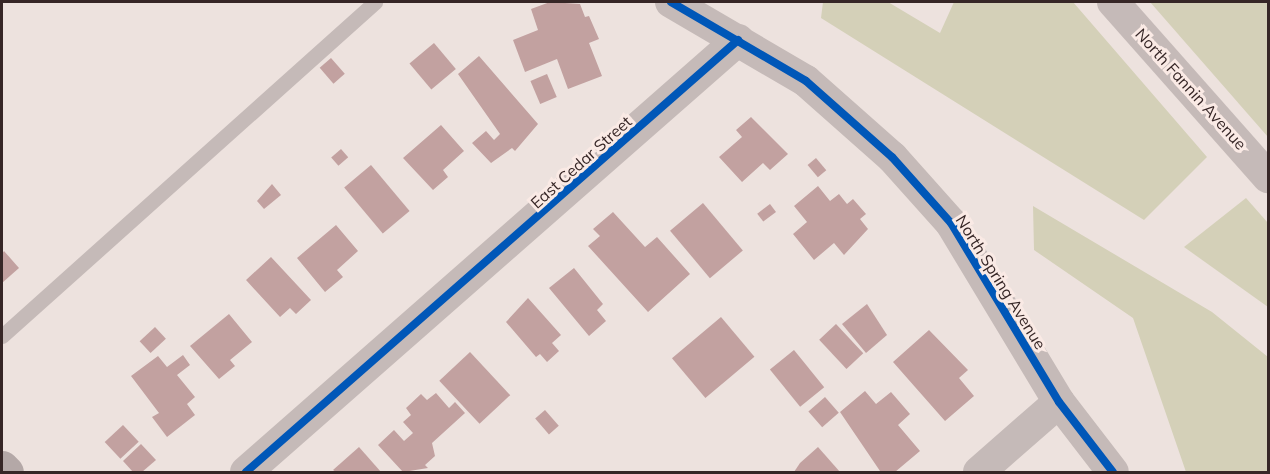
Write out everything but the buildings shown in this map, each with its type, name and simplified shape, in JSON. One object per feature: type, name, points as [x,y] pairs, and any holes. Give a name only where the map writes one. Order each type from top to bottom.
[{"type":"main road","points":[[2,467],[6,472]]},
{"type":"street","name":"North Spring Avenue","points":[[671,2],[738,40],[845,111],[951,223],[1059,402],[1113,472]]},
{"type":"street","name":"North Fannin Avenue","points":[[1113,2],[1269,177]]},
{"type":"street","name":"East Cedar Street","points":[[246,472],[388,352],[738,40]]},
{"type":"street","points":[[979,472],[1059,402]]},
{"type":"lane","points":[[2,336],[375,2]]},
{"type":"shaded area","points":[[823,2],[888,2],[940,33],[954,2],[1073,2],[1207,157],[1144,220],[821,18]]},
{"type":"shaded area","points":[[1150,2],[1268,2],[1268,137]]},
{"type":"shaded area","points":[[1246,198],[1268,223],[1268,307],[1184,247]]},
{"type":"shaded area","points":[[1033,206],[1212,312],[1268,357],[1268,472],[1186,472],[1133,318],[1034,250]]},
{"type":"cycle path","points":[[671,2],[806,81],[892,157],[951,223],[1059,402],[1113,472]]},
{"type":"cycle path","points":[[246,472],[738,40]]}]
